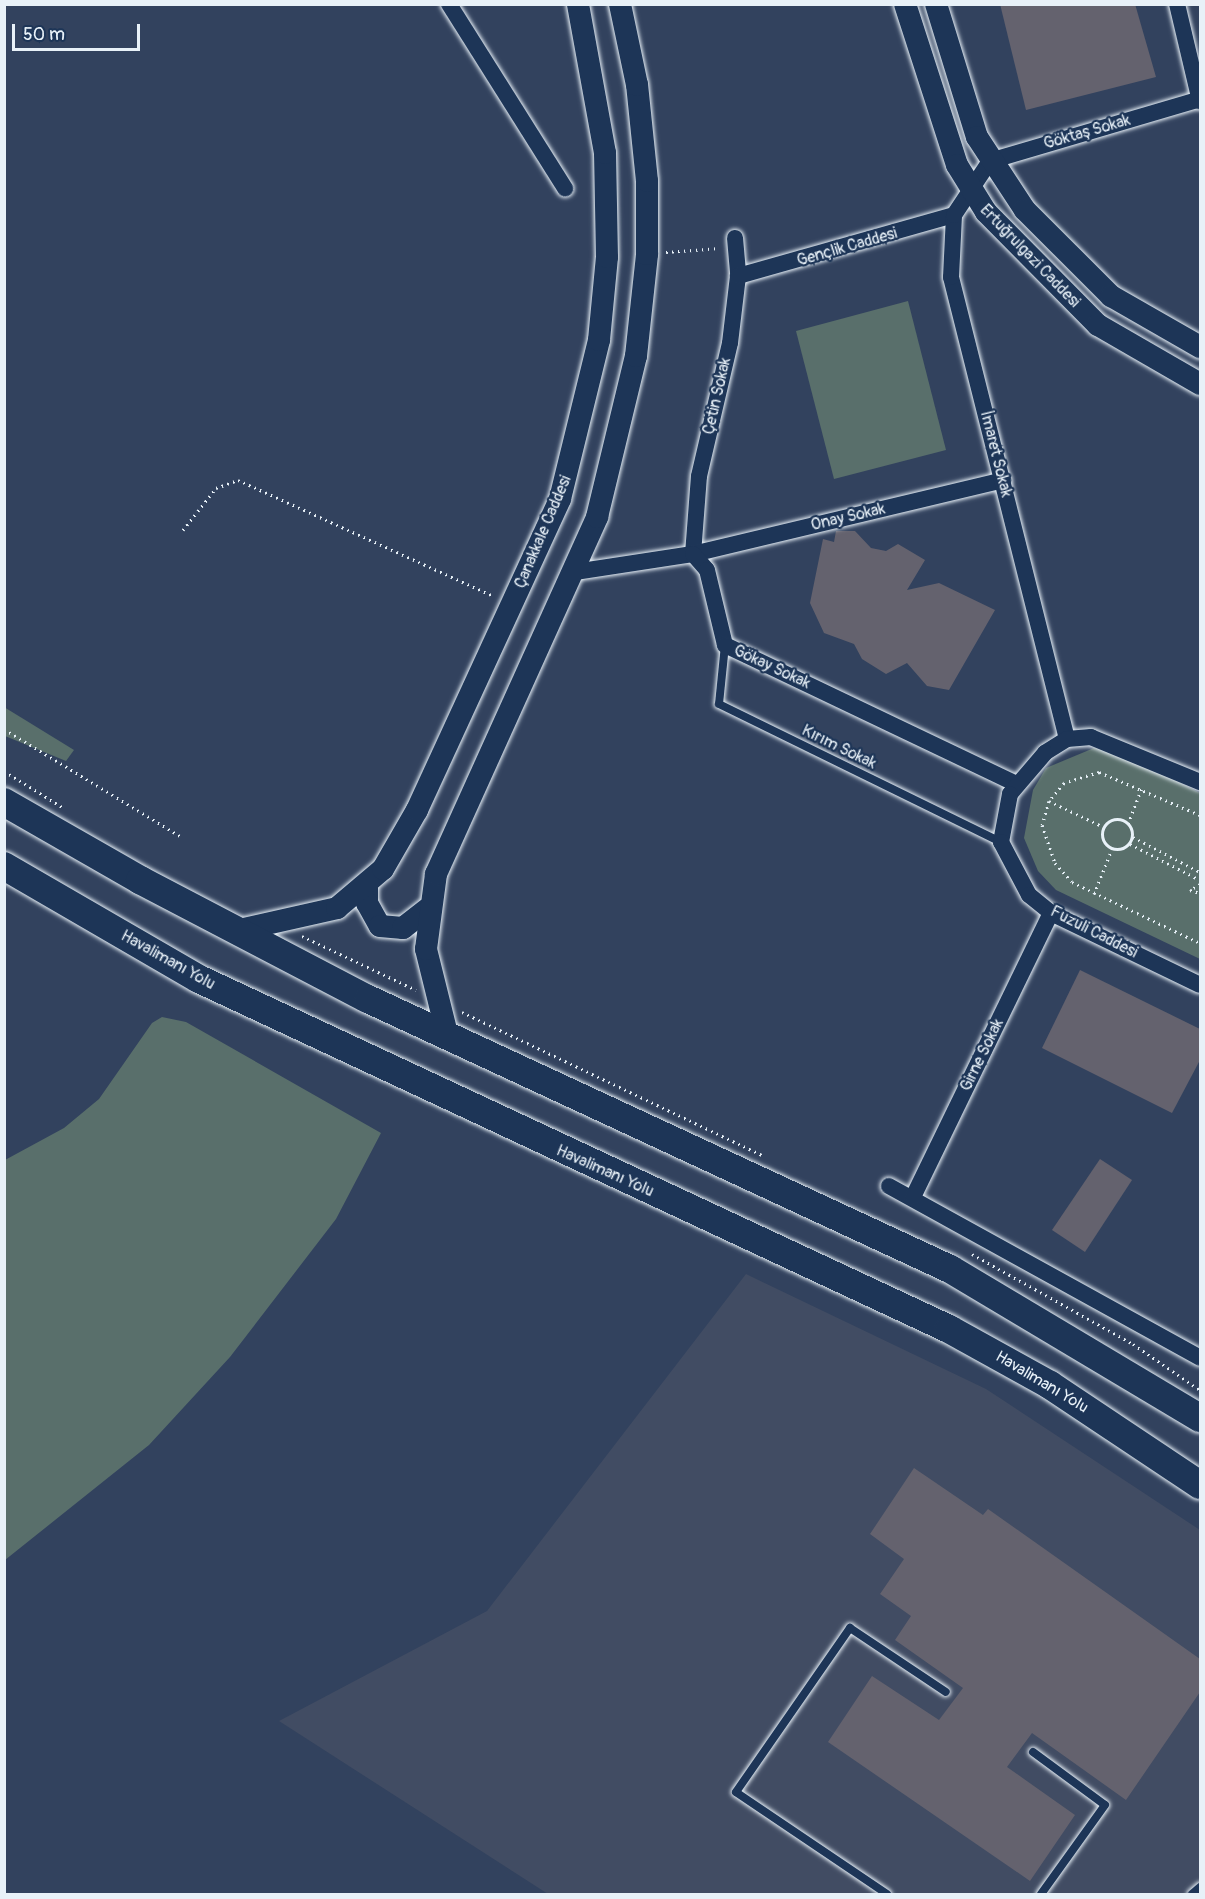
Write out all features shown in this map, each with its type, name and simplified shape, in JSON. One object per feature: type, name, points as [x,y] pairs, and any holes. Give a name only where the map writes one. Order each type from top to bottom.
[{"type":"highway","points":[[4,802],[235,931],[447,1034],[950,1269],[1200,1419]]},
{"type":"highway","name":"Havalimanı Yolu","points":[[4,866],[250,1004],[949,1329],[1079,1403],[1200,1485]]},
{"type":"main road","name":"Çanakkale Caddesi","points":[[235,931],[277,924],[337,908],[367,886],[417,810],[560,499],[585,413],[599,340],[607,223],[600,116],[578,4]]},
{"type":"main road","points":[[447,1034],[436,999],[426,949],[427,909],[440,862],[575,572],[600,508],[623,424],[646,254],[644,146],[620,4]]},
{"type":"main road","name":"Ertuğrulgazi Caddesi","points":[[905,4],[927,87],[979,174],[1098,325],[1200,384]]},
{"type":"main road","name":"Ertuğrulgazi Caddesi","points":[[936,4],[979,174],[1025,210],[1111,296],[1200,347]]},
{"type":"main road","points":[[367,886],[367,903],[380,926],[403,928],[427,909]]},
{"type":"street","points":[[449,4],[565,188]]},
{"type":"street","points":[[1177,4],[1200,100]]},
{"type":"street","name":"Göktaş Sokak","points":[[979,174],[1200,100]]},
{"type":"street","name":"İmaret Sokak","points":[[979,174],[954,215],[951,277],[1067,739]]},
{"type":"street","name":"Gençlik Caddesi","points":[[738,276],[954,215]]},
{"type":"street","name":"Çetin Sokak","points":[[693,554],[699,476],[730,343],[738,276],[735,243]]},
{"type":"street","name":"Onay Sokak","points":[[693,554],[1003,480]]},
{"type":"street","points":[[575,572],[693,554]]},
{"type":"street","name":"Gökay Sokak","points":[[693,554],[707,570],[725,645],[1017,784]]},
{"type":"street","points":[[1001,842],[1010,794],[1045,753],[1067,739],[1091,737],[1200,782]]},
{"type":"street","name":"Fuzuli Caddesi","points":[[1001,842],[1029,895],[1051,913],[1200,985]]},
{"type":"street","name":"Girne Sokak","points":[[913,1197],[1051,913]]},
{"type":"street","points":[[889,1186],[913,1197],[1200,1358]]},
{"type":"lane","name":"Kırım Sokak","points":[[725,645],[719,704],[1001,842]]},
{"type":"lane","points":[[887,1894],[736,1792],[850,1628],[946,1692]]},
{"type":"lane","points":[[1033,1752],[1105,1805],[1041,1894]]},
{"type":"lane","points":[[1192,1894],[1200,1887]]},
{"type":"path","points":[[646,254],[735,243]]},
{"type":"path","points":[[183,530],[216,488],[238,480],[495,597]]},
{"type":"path","points":[[4,729],[180,836]]},
{"type":"path","points":[[4,771],[68,811]]},
{"type":"path","points":[[1200,815],[1142,787],[1089,773],[1064,783],[1049,801],[1042,825],[1049,852],[1062,873],[1094,894],[1200,943]]},
{"type":"path","points":[[1142,787],[1128,824],[1133,837],[1200,872]]},
{"type":"path","points":[[1049,801],[1104,827]]},
{"type":"path","points":[[1112,849],[1102,837],[1104,827],[1115,819],[1128,824]]},
{"type":"path","points":[[1094,894],[1112,849],[1129,843],[1133,837]]},
{"type":"path","points":[[1129,843],[1200,882],[1190,891],[1200,893]]},
{"type":"path","points":[[277,924],[769,1158]]},
{"type":"path","points":[[969,1253],[1133,1344],[1200,1390]]},
{"type":"shaded area","points":[[746,1274],[986,1389],[1200,1530],[1200,1894],[548,1894],[279,1721],[487,1611]]},
{"type":"green space","points":[[908,301],[946,450],[834,479],[796,331]]},
{"type":"green space","points":[[4,707],[74,750],[66,761],[5,736]]},
{"type":"green space","points":[[1094,748],[1119,752],[1200,793],[1200,959],[1056,890],[1038,871],[1024,838],[1033,790],[1046,768]]},
{"type":"green space","points":[[162,1017],[186,1022],[381,1133],[336,1219],[230,1357],[149,1445],[5,1560],[5,1160],[64,1128],[99,1099],[152,1023]]},
{"type":"building","points":[[1000,4],[1135,4],[1156,77],[1026,110]]},
{"type":"building","points":[[836,531],[855,531],[871,548],[886,551],[898,544],[925,560],[907,590],[939,583],[995,610],[949,690],[927,686],[907,663],[886,674],[862,659],[854,644],[824,633],[810,603],[823,539],[834,542]]},
{"type":"building","points":[[1080,970],[1200,1029],[1200,1060],[1172,1113],[1042,1048]]},
{"type":"building","points":[[1100,1159],[1132,1180],[1085,1252],[1052,1230]]},
{"type":"building","points":[[914,1468],[983,1515],[988,1509],[1200,1659],[1200,1692],[1126,1800],[1032,1733],[1007,1767],[1075,1815],[1030,1881],[828,1742],[872,1676],[939,1720],[963,1688],[895,1640],[911,1616],[880,1594],[904,1559],[870,1534]]}]
